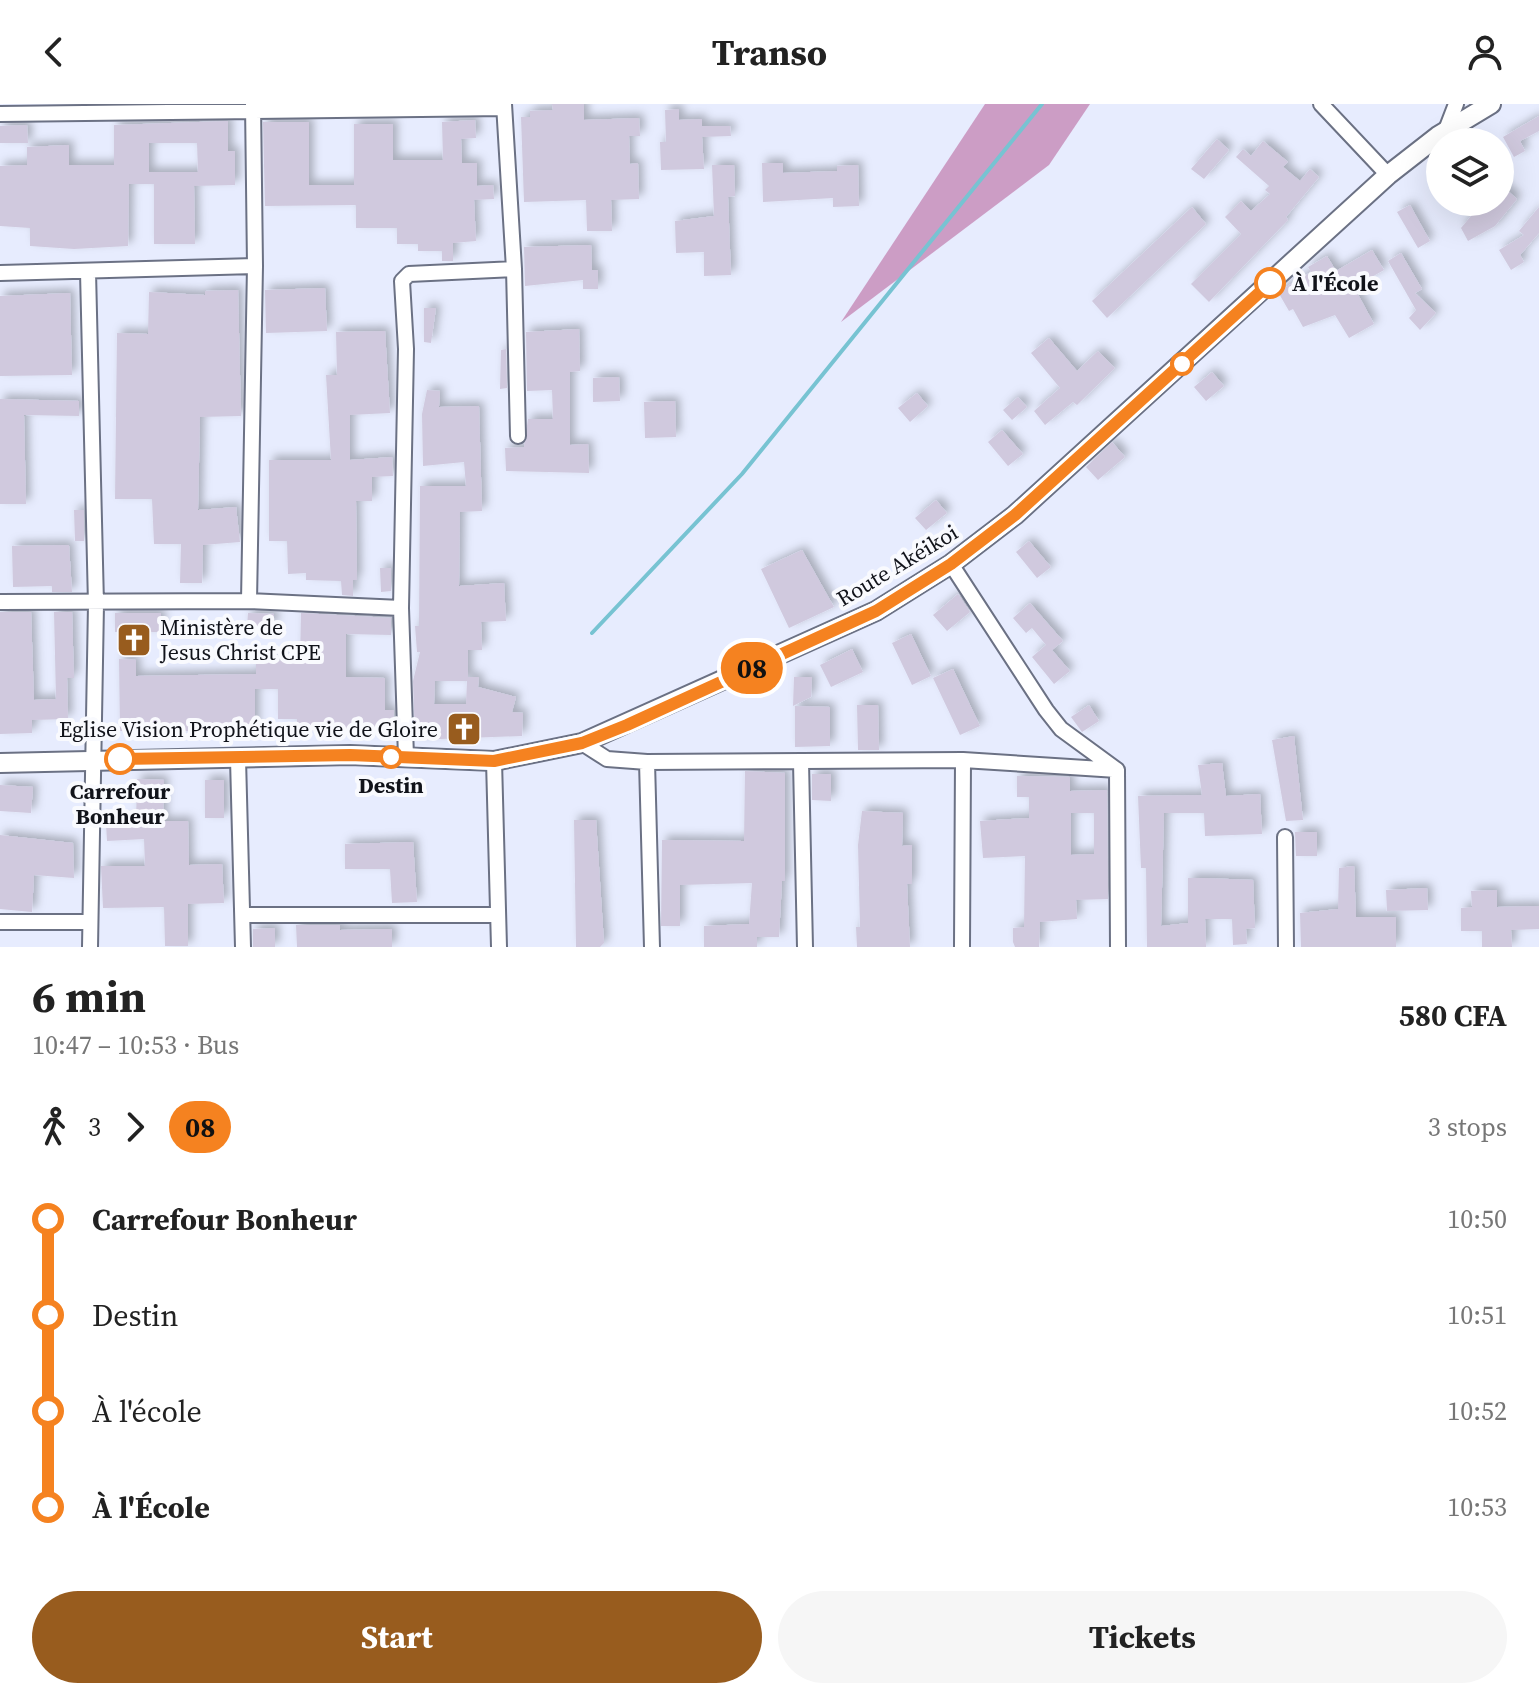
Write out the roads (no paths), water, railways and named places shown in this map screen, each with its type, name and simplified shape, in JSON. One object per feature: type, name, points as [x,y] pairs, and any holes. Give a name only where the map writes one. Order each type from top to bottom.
[{"type":"street","points":[[1321,104],[1388,175]]},
{"type":"street","points":[[1447,128],[1456,104]]},
{"type":"street","name":"Route Akéikoi","points":[[1449,128],[1491,104]]},
{"type":"street","points":[[0,114],[504,106],[514,269],[518,436]]},
{"type":"street","points":[[249,601],[255,266],[253,108]]},
{"type":"street","name":"Route Akéikoi","points":[[0,763],[350,755],[494,761],[582,743],[876,611],[951,564],[1015,515],[1388,175],[1426,146]]},
{"type":"street","points":[[0,273],[255,266]]},
{"type":"street","points":[[406,757],[401,608],[406,349],[402,281],[409,274],[514,269]]},
{"type":"street","points":[[88,272],[96,604],[90,947]]},
{"type":"street","points":[[951,564],[1061,729],[1117,770]]},
{"type":"street","points":[[0,602],[249,601],[401,608]]},
{"type":"street","points":[[582,743],[607,759],[647,762],[963,760],[1117,770]]},
{"type":"street","points":[[238,759],[243,947]]},
{"type":"street","points":[[962,947],[963,760]]},
{"type":"street","points":[[494,761],[499,947]]},
{"type":"street","points":[[647,762],[652,947]]},
{"type":"street","points":[[801,762],[805,947]]},
{"type":"street","points":[[1117,770],[1118,947]]},
{"type":"street","points":[[1285,837],[1286,947]]},
{"type":"street","points":[[243,915],[498,915]]},
{"type":"street","points":[[0,922],[90,922]]},
{"type":"waterway","points":[[592,633],[742,474],[1042,104]]},
{"type":"place","name":"À l'École","points":[[1270,283]]},
{"type":"place","name":"Ministère de Jesus Christ CPE","points":[[134,640]]},
{"type":"place","name":"Eglise Vision Prophétique vie de Gloire","points":[[464,729]]},
{"type":"place","name":"Destin","points":[[391,757]]},
{"type":"place","name":"Carrefour Bonheur","points":[[120,759]]}]
